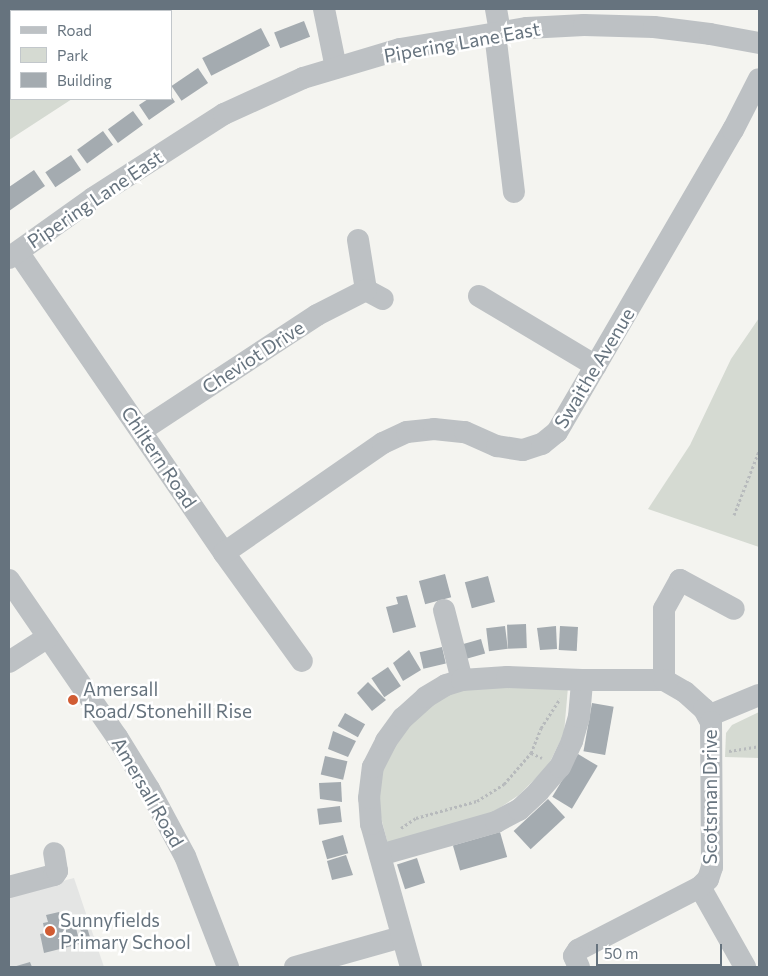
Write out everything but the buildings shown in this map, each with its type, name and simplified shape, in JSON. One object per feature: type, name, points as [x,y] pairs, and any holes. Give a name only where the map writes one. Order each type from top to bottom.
[{"type":"street","points":[[324,9],[336,68]]},
{"type":"street","points":[[496,9],[514,192]]},
{"type":"street","name":"Pipering Lane East","points":[[13,255],[93,198],[224,114],[303,78],[400,49],[528,28],[654,18],[710,34],[759,43]]},
{"type":"street","name":"Swaithe Avenue","points":[[224,552],[383,443],[407,432],[434,429],[465,432],[497,446],[523,450],[542,444],[557,432],[733,130],[759,79]]},
{"type":"street","name":"Cheviot Drive","points":[[142,430],[318,315],[375,294],[358,240]]},
{"type":"street","name":"Chiltern Road","points":[[13,255],[142,430],[224,552],[302,661]]},
{"type":"street","points":[[479,296],[596,366]]},
{"type":"street","name":"Amersall Road","points":[[9,580],[117,737],[149,789],[185,856],[228,967]]},
{"type":"street","points":[[411,967],[371,824],[369,798],[373,767],[386,741],[403,718],[426,697],[446,685],[462,680],[507,677],[578,680],[664,680],[664,609],[680,580],[734,609]]},
{"type":"street","points":[[444,610],[462,680]]},
{"type":"street","points":[[9,662],[48,637]]},
{"type":"street","points":[[378,850],[496,822],[519,810],[560,767],[572,741],[579,717],[578,680]]},
{"type":"street","name":"Scotsman Drive","points":[[579,967],[574,956],[578,950],[700,886],[708,879],[712,866],[711,722],[704,709],[685,692],[664,680]]},
{"type":"street","points":[[708,716],[759,694]]},
{"type":"street","points":[[9,887],[54,875],[57,871],[54,853]]},
{"type":"street","points":[[700,886],[745,967]]},
{"type":"street","points":[[295,967],[402,937]]},
{"type":"path","points":[[734,515],[759,451]]},
{"type":"path","points":[[378,850],[416,818],[477,801],[504,784],[531,753],[541,728],[578,680]]},
{"type":"path","points":[[711,752],[740,751],[759,746]]},
{"type":"shaded area","name":"Sunnyfields Primary School","points":[[74,878],[104,967],[9,967],[9,895]]},
{"type":"green space","points":[[9,9],[170,9],[10,10],[10,100],[70,100],[9,140]]},
{"type":"green space","points":[[759,318],[759,547],[648,509],[690,445],[731,359]]},
{"type":"green space","points":[[484,686],[568,687],[564,733],[548,766],[519,795],[489,815],[389,848],[376,799],[388,751],[412,716],[457,689]]},
{"type":"green space","points":[[759,712],[759,758],[725,757],[726,733],[732,725]]},
{"type":"place","name":"Amersall Road/Stonehill Rise","points":[[73,700]]},
{"type":"place","name":"Sunnyfields Primary School","points":[[50,931]]}]
